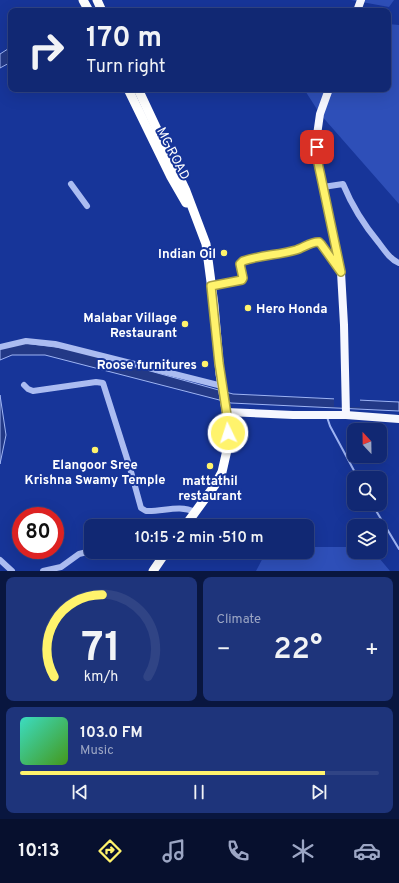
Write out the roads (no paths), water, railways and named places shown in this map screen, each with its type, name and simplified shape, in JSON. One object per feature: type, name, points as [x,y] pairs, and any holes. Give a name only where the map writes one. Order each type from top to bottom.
[{"type":"highway","name":"MC ROAD","points":[[129,92],[171,177],[200,228]]},
{"type":"highway","name":"MC ROAD","points":[[139,92],[191,202],[208,253],[222,390],[228,422],[227,450],[224,464],[215,485],[190,519]]},
{"type":"highway","points":[[153,571],[161,559]]},
{"type":"main road","points":[[328,92],[320,114],[317,135],[317,158],[341,272],[346,415]]},
{"type":"main road","points":[[226,412],[346,415],[399,419]]},
{"type":"street","points":[[71,184],[87,206]]},
{"type":"street","points":[[323,187],[343,184],[349,201],[365,226],[388,255],[399,263]]},
{"type":"street","points":[[211,286],[242,280],[243,278],[240,264],[243,261],[290,252],[314,242],[319,242],[321,244],[341,272]]},
{"type":"street","points":[[0,348],[26,341],[55,344],[222,390]]},
{"type":"street","points":[[24,385],[33,391],[96,382],[103,383],[141,508],[146,511],[180,508],[195,512]]},
{"type":"street","points":[[43,571],[60,567],[79,554],[84,553]]},
{"type":"street","points":[[0,560],[12,571]]},
{"type":"waterway","points":[[327,417],[330,426],[354,471]]},
{"type":"waterway","points":[[376,511],[399,549]]},
{"type":"place","name":"Indian Oil","points":[[224,253]]},
{"type":"place","name":"Hero Honda","points":[[248,308]]},
{"type":"place","name":"Malabar Village Restaurant","points":[[185,324]]},
{"type":"place","name":"Roose furnitures","points":[[205,364]]},
{"type":"place","name":"Elangoor Sree Krishna Swamy Temple","points":[[95,450]]},
{"type":"place","name":"mattathil restaurant","points":[[210,466]]}]
